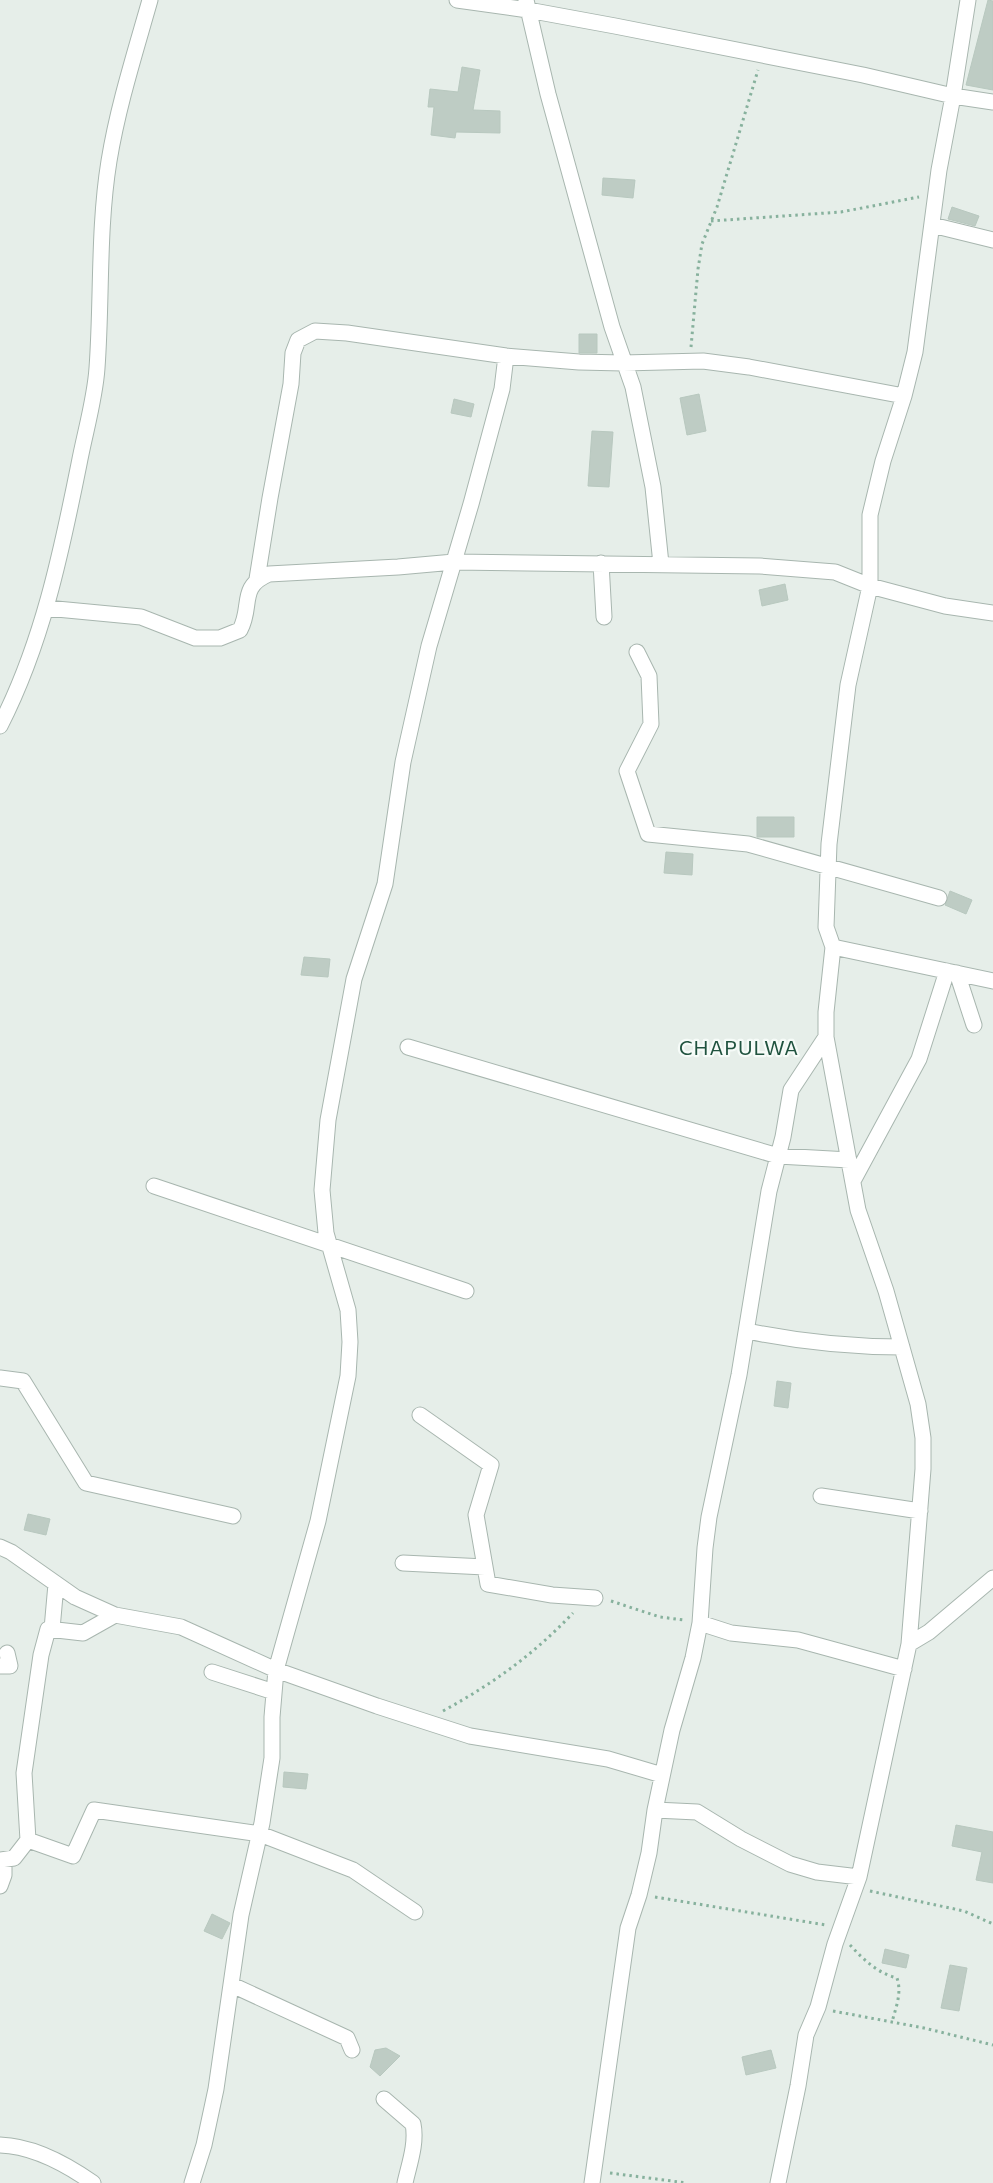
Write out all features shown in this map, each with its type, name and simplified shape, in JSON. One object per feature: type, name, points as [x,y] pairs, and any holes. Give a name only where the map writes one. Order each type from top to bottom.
[{"type":"street","points":[[0,726],[11,705],[32,653],[46,608],[67,522],[97,370],[101,237],[109,161],[125,88],[150,0]]},
{"type":"street","points":[[457,0],[527,5],[863,75],[953,96],[993,102]]},
{"type":"street","points":[[778,2183],[796,2096],[806,2035],[818,2007],[835,1944],[857,1883],[910,1644],[923,1469],[922,1438],[918,1404],[886,1291],[858,1210],[826,1037],[826,1012],[833,947],[826,927],[828,844],[848,685],[870,586],[870,515],[882,462],[904,396],[915,352],[936,194],[968,0]]},
{"type":"street","points":[[527,5],[548,94],[623,363],[633,387],[646,448],[655,505],[661,564]]},
{"type":"street","points":[[932,225],[993,240]]},
{"type":"street","points":[[257,579],[291,384],[293,353],[298,340],[315,331],[347,333],[506,356],[579,362],[703,361],[749,367],[904,396]]},
{"type":"street","points":[[192,2183],[204,2145],[216,2090],[242,1915],[260,1834],[272,1758],[276,1670],[318,1521],[348,1376],[350,1342],[348,1310],[326,1233],[322,1190],[328,1120],[354,979],[384,884],[403,762],[429,646],[502,389],[506,356]]},
{"type":"street","points":[[46,608],[140,618],[195,638],[220,638],[240,630],[245,621],[249,589],[257,579],[269,574],[454,562],[760,566],[835,572],[870,586],[945,606],[993,613]]},
{"type":"street","points":[[601,564],[604,617]]},
{"type":"street","points":[[637,652],[649,676],[651,724],[627,771],[648,834],[748,844],[939,898]]},
{"type":"street","points":[[833,947],[993,981]]},
{"type":"street","points":[[952,972],[974,1025]]},
{"type":"street","points":[[852,1181],[919,1059],[952,972]]},
{"type":"street","points":[[593,2177],[628,1928],[639,1895],[649,1854],[662,1775],[672,1730],[693,1658],[700,1623],[705,1548],[747,1332],[768,1191],[778,1156],[791,1090],[826,1037]]},
{"type":"street","points":[[408,1047],[778,1156],[848,1160]]},
{"type":"street","points":[[154,1186],[466,1291]]},
{"type":"street","points":[[747,1332],[799,1342],[857,1348],[902,1348]]},
{"type":"street","points":[[0,1378],[23,1381],[86,1483],[233,1516]]},
{"type":"street","points":[[420,1415],[491,1465],[476,1515],[488,1584],[552,1595],[595,1598]]},
{"type":"street","points":[[821,1496],[920,1511]]},
{"type":"street","points":[[0,1548],[12,1552],[75,1597],[115,1615],[180,1628],[276,1670],[377,1706],[470,1736],[608,1759],[662,1775]]},
{"type":"street","points":[[403,1564],[486,1567]]},
{"type":"street","points":[[910,1644],[929,1632],[993,1578]]},
{"type":"street","points":[[52,1629],[56,1584]]},
{"type":"street","points":[[0,1860],[14,1858],[28,1840],[24,1773],[42,1655],[48,1629],[83,1633],[115,1615]]},
{"type":"street","points":[[700,1623],[731,1633],[798,1640],[904,1669]]},
{"type":"street","points":[[212,1672],[274,1692]]},
{"type":"street","points":[[28,1840],[73,1856],[94,1810],[260,1834],[353,1870],[416,1912]]},
{"type":"street","points":[[655,1810],[697,1812],[741,1839],[790,1864],[857,1883]]},
{"type":"street","points":[[0,1860],[4,1864],[4,1875],[0,1886]]},
{"type":"street","points":[[232,1985],[347,2038],[352,2050]]},
{"type":"street","points":[[384,2099],[413,2124],[412,2151],[405,2183]]},
{"type":"street","points":[[0,2145],[35,2151],[93,2183]]},
{"type":"path","points":[[688,362],[702,244],[711,221],[763,55]]},
{"type":"path","points":[[711,221],[841,212],[936,194]]},
{"type":"path","points":[[424,1720],[481,1690],[525,1659],[582,1603],[595,1598],[626,1604],[660,1617],[700,1623]]},
{"type":"path","points":[[857,1883],[964,1911],[993,1924]]},
{"type":"path","points":[[639,1895],[843,1923],[845,1935],[849,1943],[866,1962],[887,1975],[897,1978],[900,1995],[892,2022]]},
{"type":"path","points":[[818,2007],[993,2045]]},
{"type":"path","points":[[593,2177],[686,2183]]},
{"type":"building","points":[[988,0],[993,1],[993,90],[966,85]]},
{"type":"building","points":[[462,67],[480,70],[473,110],[500,111],[500,133],[456,132],[455,138],[431,135],[434,107],[428,107],[430,89],[458,92]]},
{"type":"building","points":[[603,178],[635,180],[633,198],[602,195]]},
{"type":"building","points":[[952,207],[979,216],[975,226],[948,219]]},
{"type":"building","points":[[579,334],[597,334],[597,353],[579,353]]},
{"type":"building","points":[[699,394],[706,431],[687,435],[680,398]]},
{"type":"building","points":[[454,399],[474,404],[471,417],[451,413]]},
{"type":"building","points":[[592,431],[613,432],[609,487],[588,486]]},
{"type":"building","points":[[785,584],[788,600],[762,606],[759,590]]},
{"type":"building","points":[[757,817],[794,817],[794,837],[757,837]]},
{"type":"building","points":[[666,852],[693,854],[692,875],[664,873]]},
{"type":"building","points":[[950,891],[972,900],[966,914],[945,905]]},
{"type":"building","points":[[304,957],[330,959],[328,977],[301,975]]},
{"type":"building","points":[[777,1381],[791,1383],[788,1408],[774,1406]]},
{"type":"building","points":[[28,1514],[50,1519],[46,1535],[24,1530]]},
{"type":"building","points":[[284,1772],[308,1774],[306,1789],[283,1787]]},
{"type":"building","points":[[956,1825],[993,1832],[993,1883],[976,1880],[982,1852],[952,1846]]},
{"type":"building","points":[[212,1914],[230,1923],[222,1939],[204,1931]]},
{"type":"building","points":[[885,1949],[909,1955],[906,1968],[882,1963]]},
{"type":"building","points":[[950,1965],[967,1968],[959,2011],[941,2008]]},
{"type":"building","points":[[386,2048],[400,2056],[380,2076],[370,2067],[375,2050]]},
{"type":"building","points":[[771,2050],[776,2068],[746,2075],[742,2057]]},
{"type":"district","name":"CHAPULWA","points":[[739,1047]]}]
